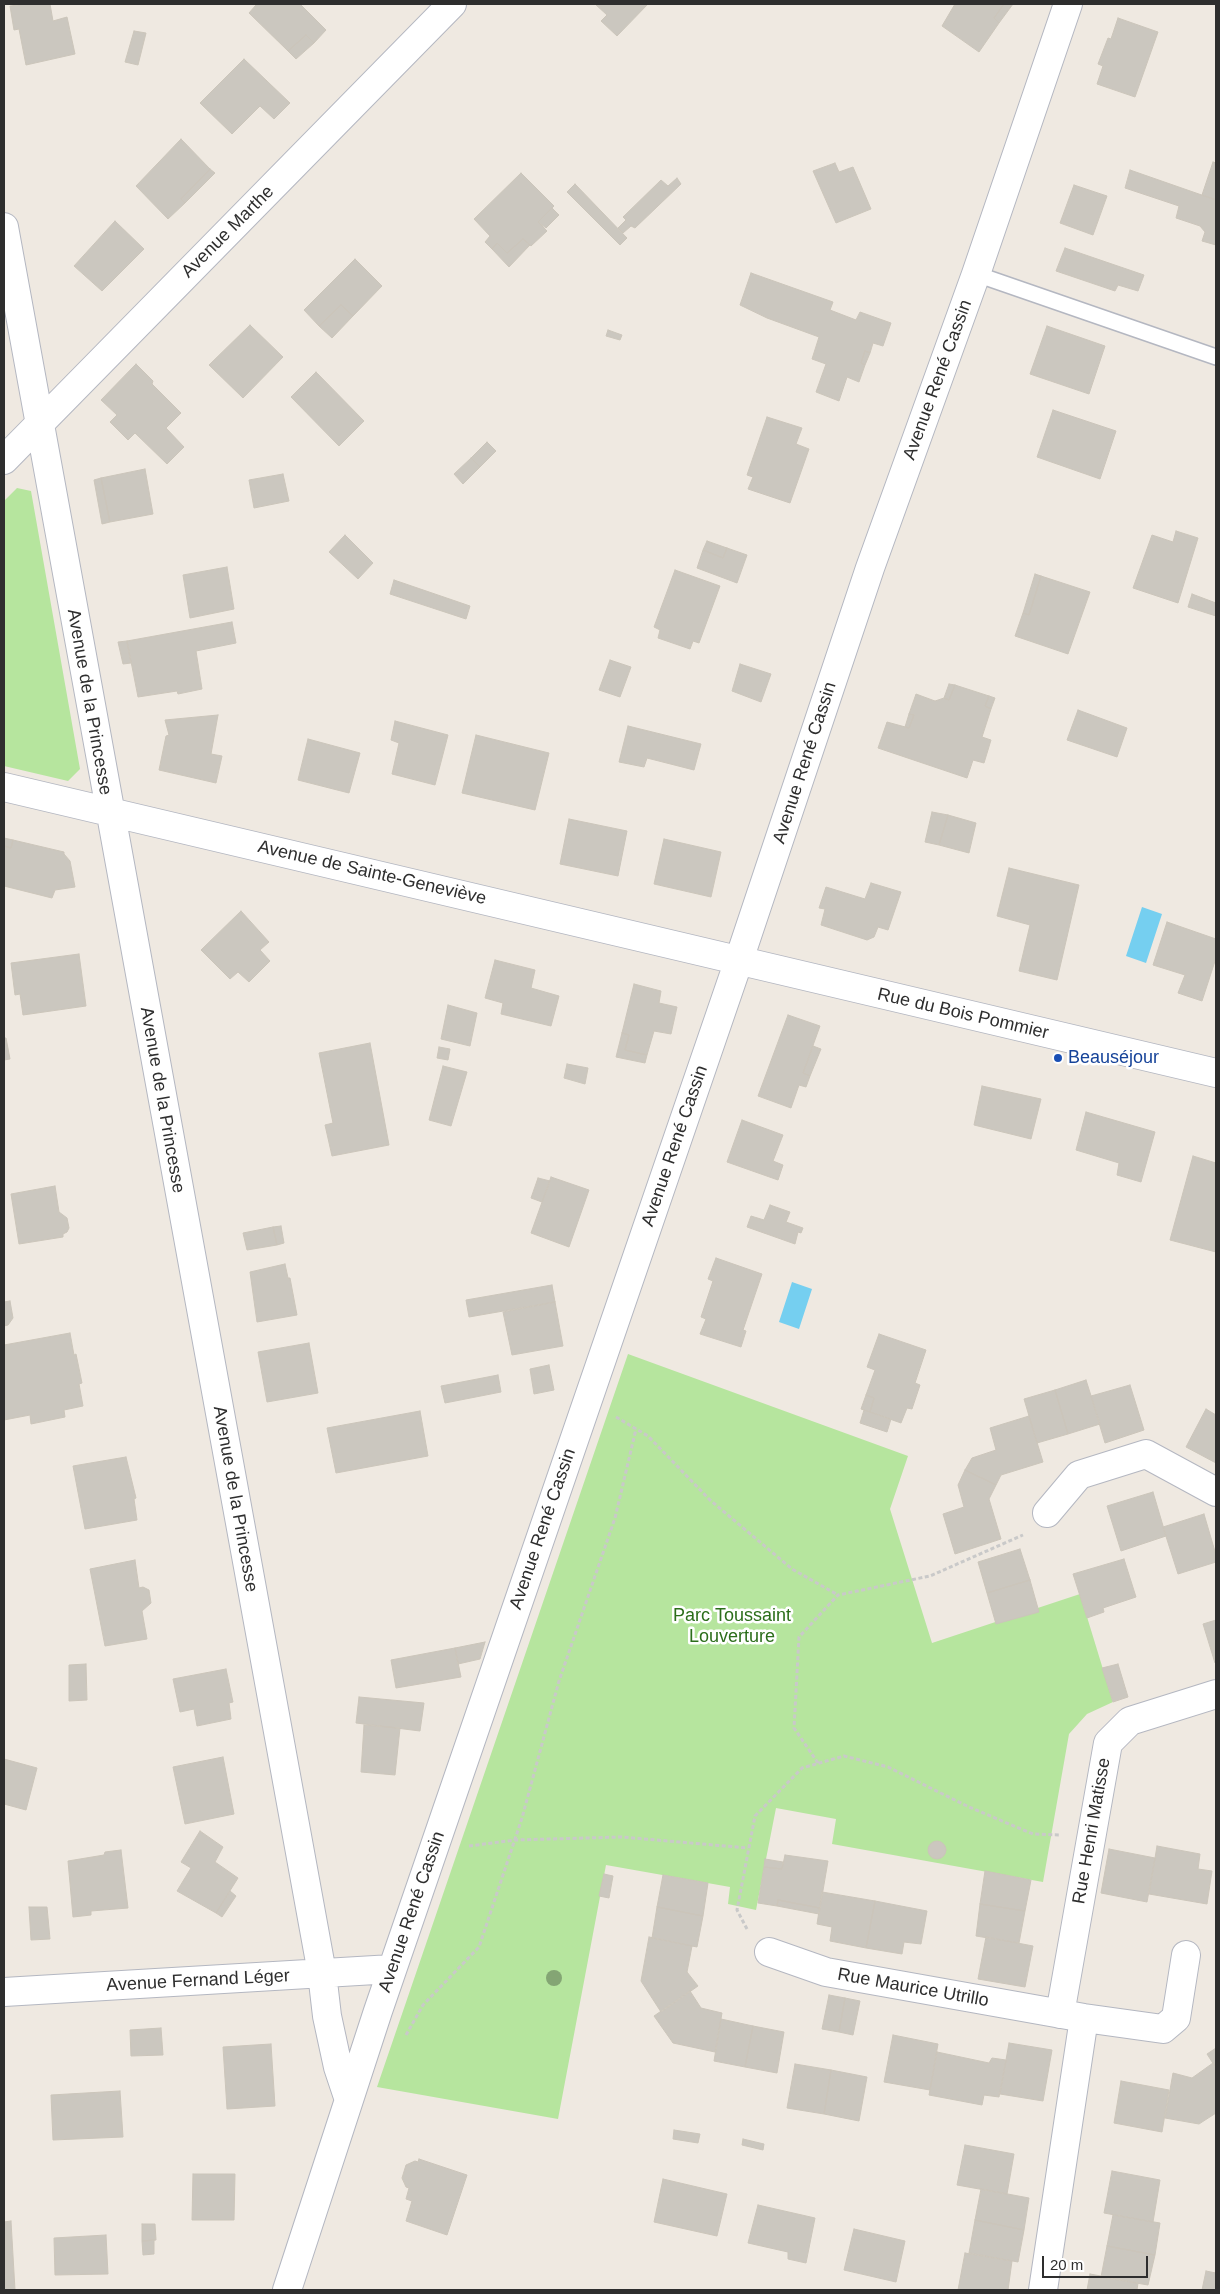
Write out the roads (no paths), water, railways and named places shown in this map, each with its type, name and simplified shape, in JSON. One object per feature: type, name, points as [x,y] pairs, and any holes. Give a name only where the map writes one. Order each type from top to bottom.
[{"type":"street","name":"Avenue Marthe","points":[[4,460],[452,4]]},
{"type":"street","name":"Avenue René Cassin","points":[[287,2290],[392,1969],[739,960],[870,568],[976,274],[1068,4]]},
{"type":"street","name":"Avenue de la Princesse","points":[[4,227],[338,2067],[349,2100]]},
{"type":"street","name":"Avenue de Sainte-Geneviève","points":[[4,787],[109,810],[739,960]]},
{"type":"street","name":"Rue du Bois Pommier","points":[[739,960],[1216,1073]]},
{"type":"street","points":[[1047,1513],[1079,1475],[1146,1454],[1216,1492]]},
{"type":"street","name":"Rue Henri Matisse","points":[[1043,2290],[1091,1837],[1108,1743],[1130,1721],[1216,1694]]},
{"type":"street","name":"Rue Maurice Utrillo","points":[[769,1952],[826,1972],[1072,2016]]},
{"type":"street","points":[[1072,2016],[1163,2029],[1176,2018],[1186,1955]]},
{"type":"street","name":"Avenue Fernand Léger","points":[[4,1992],[392,1969]]},
{"type":"lane","points":[[976,274],[1216,357]]},
{"type":"water","points":[[1142,907],[1162,914],[1146,963],[1126,956]]},
{"type":"water","points":[[792,1282],[812,1289],[799,1329],[779,1322]]},
{"type":"place","name":"Beauséjour","points":[[1058,1058]]},
{"type":"park label","name":"Parc Toussaint Louverture","points":[[732,1626]]}]
